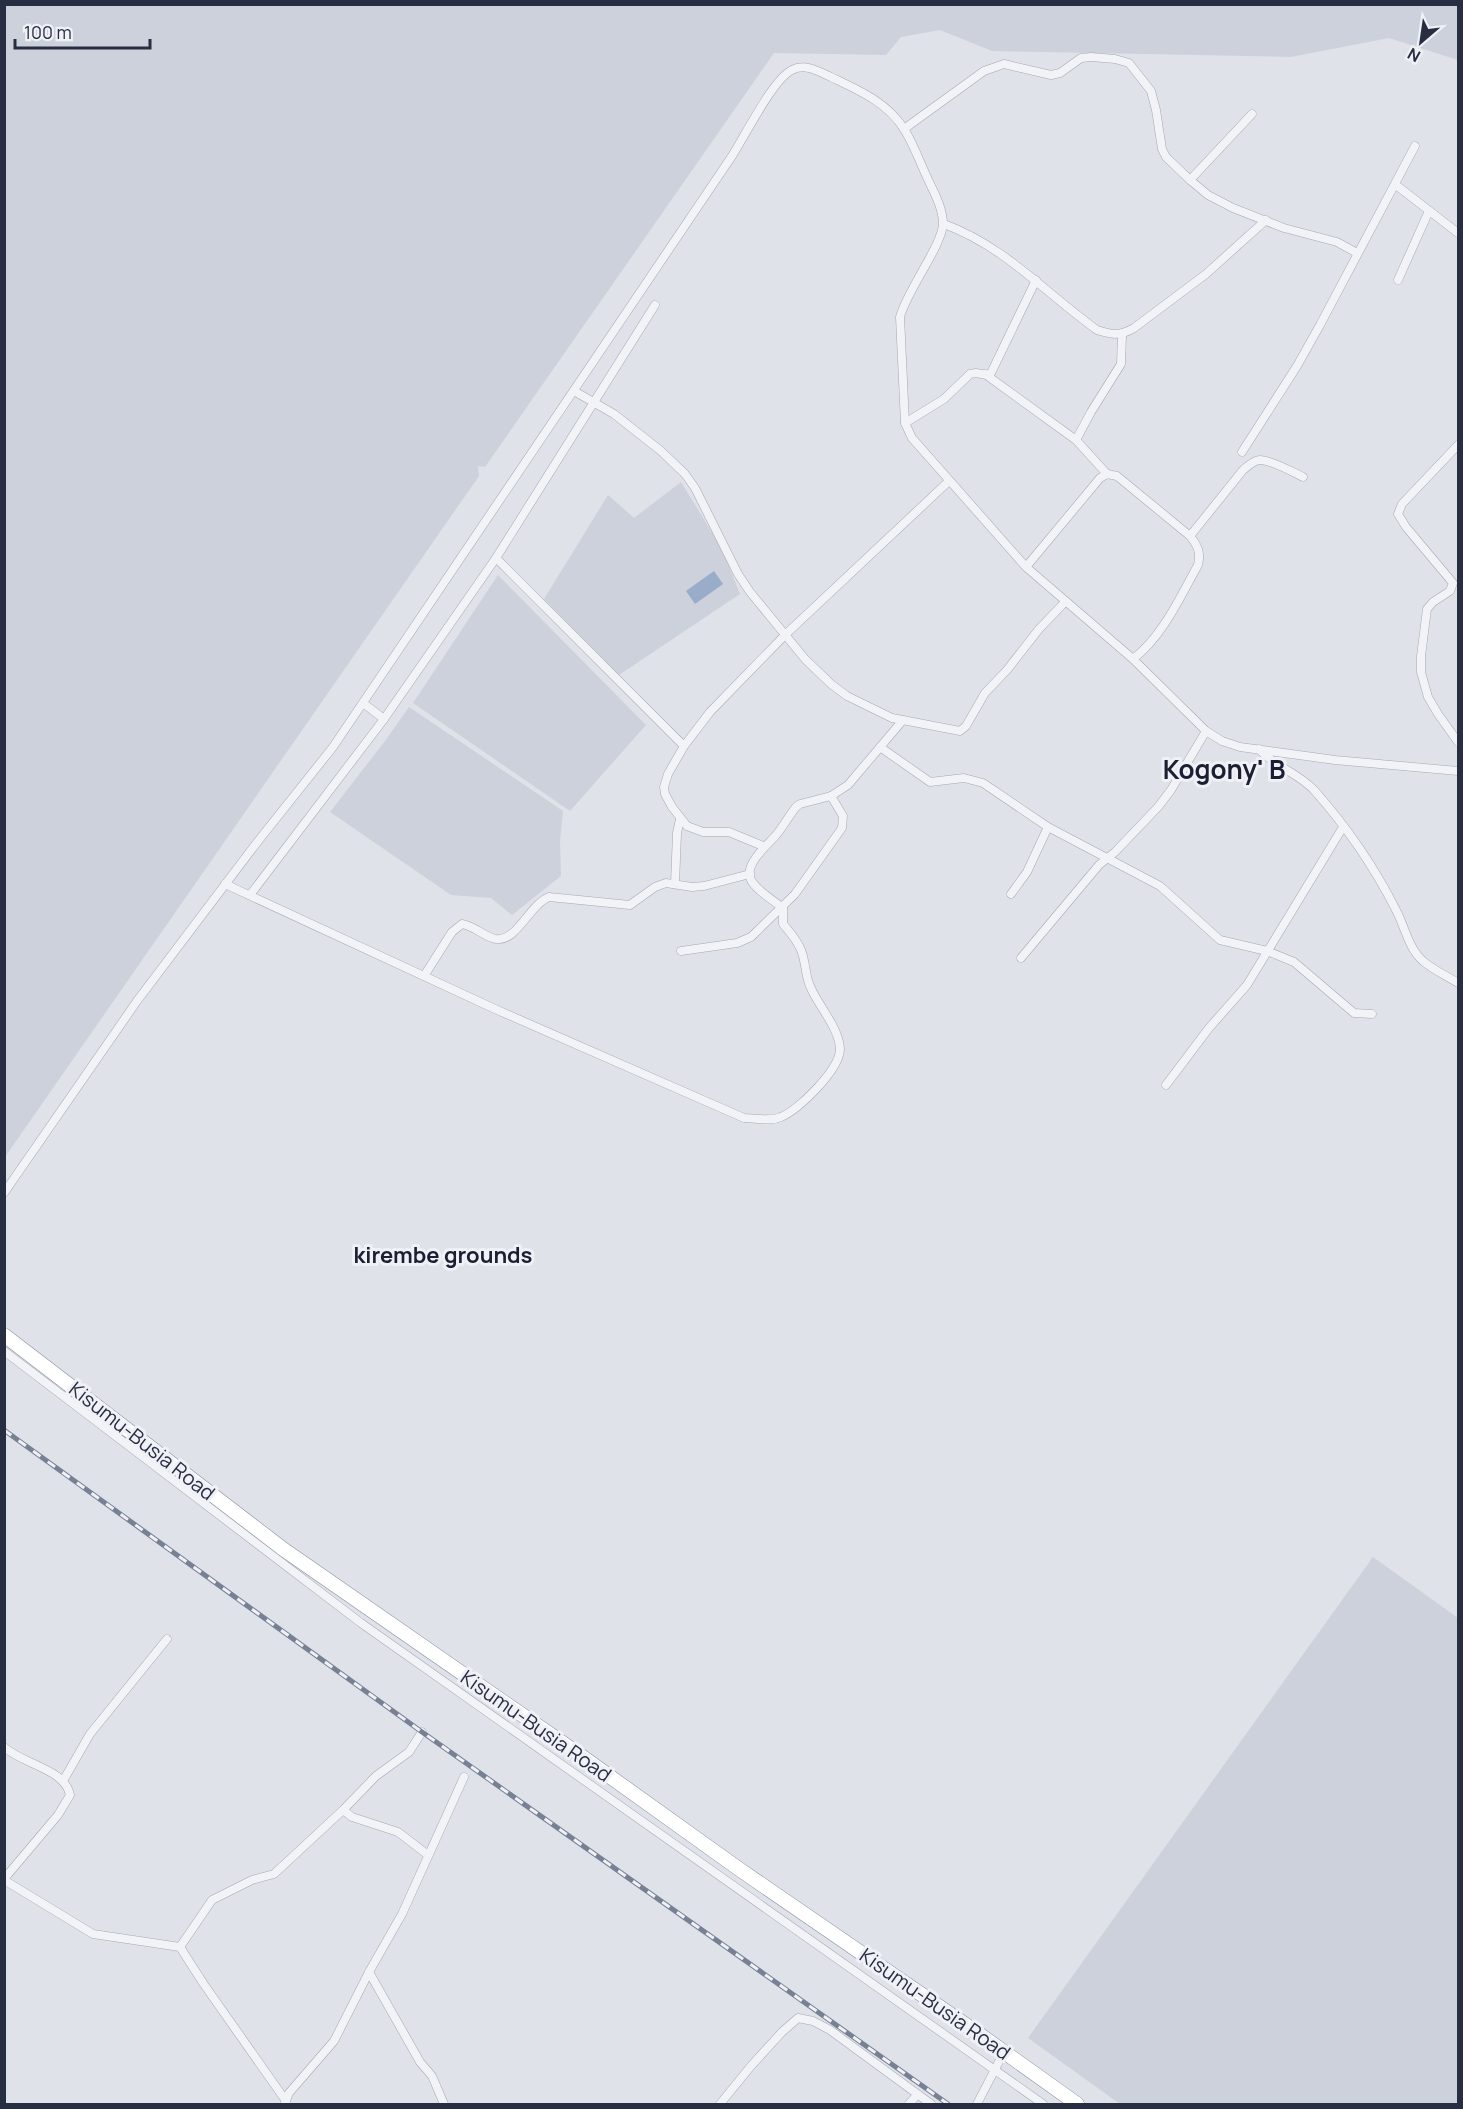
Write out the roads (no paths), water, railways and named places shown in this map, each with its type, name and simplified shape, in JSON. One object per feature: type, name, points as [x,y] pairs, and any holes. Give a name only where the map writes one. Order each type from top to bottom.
[{"type":"highway","name":"Kisumu-Busia Road","points":[[4,1335],[283,1549],[1077,2104]]},
{"type":"street","points":[[904,129],[994,66],[1004,64],[1051,75],[1060,73],[1081,58],[1115,59],[1130,63],[1150,91],[1156,110],[1162,149],[1174,166],[1190,180],[1208,195],[1233,208],[1284,228],[1337,242],[1357,253]]},
{"type":"street","points":[[4,1193],[137,1000],[333,747],[732,156],[777,84],[789,71],[799,67],[813,68],[873,98],[890,111],[904,129],[938,201],[944,224],[939,240],[904,302],[900,317],[905,423],[912,438],[1026,567],[1133,659],[1206,731],[1222,741],[1240,747],[1335,760],[1458,771]]},
{"type":"street","points":[[1190,180],[1252,114]]},
{"type":"street","points":[[1242,452],[1297,366],[1415,146]]},
{"type":"street","points":[[1396,185],[1458,233]]},
{"type":"street","points":[[1398,280],[1429,211]]},
{"type":"street","points":[[944,224],[961,230],[1013,261],[1097,330],[1122,335],[1206,274],[1266,220]]},
{"type":"street","points":[[985,375],[992,371],[1036,280]]},
{"type":"street","points":[[250,895],[384,719],[496,558],[655,305]]},
{"type":"street","points":[[1076,440],[1121,364],[1122,335]]},
{"type":"street","points":[[905,423],[944,399],[970,374],[985,375],[1076,440],[1107,474],[1117,476],[1190,536],[1198,548],[1200,557],[1198,565],[1169,615],[1148,645],[1133,659]]},
{"type":"street","points":[[574,391],[614,414],[661,451],[691,482],[738,574],[766,612],[815,670],[846,696],[881,714],[957,732],[963,729],[985,693],[1007,670],[1039,628],[1065,602]]},
{"type":"street","points":[[1458,445],[1402,504],[1398,514],[1452,583],[1450,591],[1433,602],[1427,609],[1421,672],[1428,697],[1458,742]]},
{"type":"street","points":[[1190,536],[1243,470],[1252,463],[1260,460],[1303,477]]},
{"type":"street","points":[[1026,567],[1100,478],[1107,474]]},
{"type":"street","points":[[763,846],[729,832],[695,831],[687,826],[672,807],[664,786],[668,774],[684,746],[710,712],[786,634],[949,482]]},
{"type":"street","points":[[496,558],[684,746]]},
{"type":"street","points":[[363,704],[384,719]]},
{"type":"street","points":[[783,908],[751,881],[750,874],[756,856],[763,846],[775,836],[796,807],[831,796],[848,785],[903,720]]},
{"type":"street","points":[[1021,958],[1106,859],[1158,807],[1206,731]]},
{"type":"street","points":[[880,747],[930,782],[964,778],[983,783],[1048,827],[1160,886],[1220,940],[1267,951],[1294,962],[1354,1013],[1372,1014]]},
{"type":"street","points":[[1259,749],[1304,780],[1343,827],[1366,860],[1398,913],[1414,950],[1422,960],[1458,983]]},
{"type":"street","points":[[681,951],[737,943],[751,937],[783,908],[842,828],[843,816],[831,796]]},
{"type":"street","points":[[675,884],[677,833],[680,819]]},
{"type":"street","points":[[1011,894],[1027,872],[1048,827]]},
{"type":"street","points":[[1166,1085],[1209,1028],[1247,985],[1343,827]]},
{"type":"street","points":[[424,976],[452,932],[462,924],[467,924],[494,939],[504,939],[511,936],[541,900],[549,897],[630,905],[655,887],[666,884],[704,886],[750,874]]},
{"type":"street","points":[[225,884],[424,976],[744,1118],[773,1119],[792,1111],[832,1070],[840,1050],[832,1027],[806,978],[802,951],[783,924],[783,908]]},
{"type":"street","points":[[4,1351],[361,1623],[1043,2104]]},
{"type":"street","points":[[63,1781],[90,1734],[130,1682],[168,1639]]},
{"type":"street","points":[[180,1947],[212,1900],[252,1880],[274,1874],[376,1776],[409,1752],[422,1732]]},
{"type":"street","points":[[4,1747],[13,1755],[47,1770],[63,1781],[69,1792],[69,1798],[58,1815],[4,1880],[93,1934],[180,1947],[285,2103]]},
{"type":"street","points":[[285,2103],[290,2092],[334,2041],[402,1914],[464,1777]]},
{"type":"street","points":[[343,1810],[352,1817],[398,1832],[428,1855]]},
{"type":"street","points":[[369,1972],[420,2062],[432,2076],[444,2104]]},
{"type":"street","points":[[720,2104],[782,2032],[798,2018],[813,2020],[830,2030],[931,2104]]},
{"type":"street","points":[[976,2104],[1004,2052]]},
{"type":"street","points":[[909,2104],[917,2095]]},
{"type":"water","points":[[714,571],[723,584],[695,604],[686,591]]},
{"type":"railway","points":[[4,1430],[422,1732],[948,2104]]},
{"type":"district","name":"Kogony' B","points":[[1224,770]]},
{"type":"district","name":"kirembe grounds","points":[[443,1255]]}]
